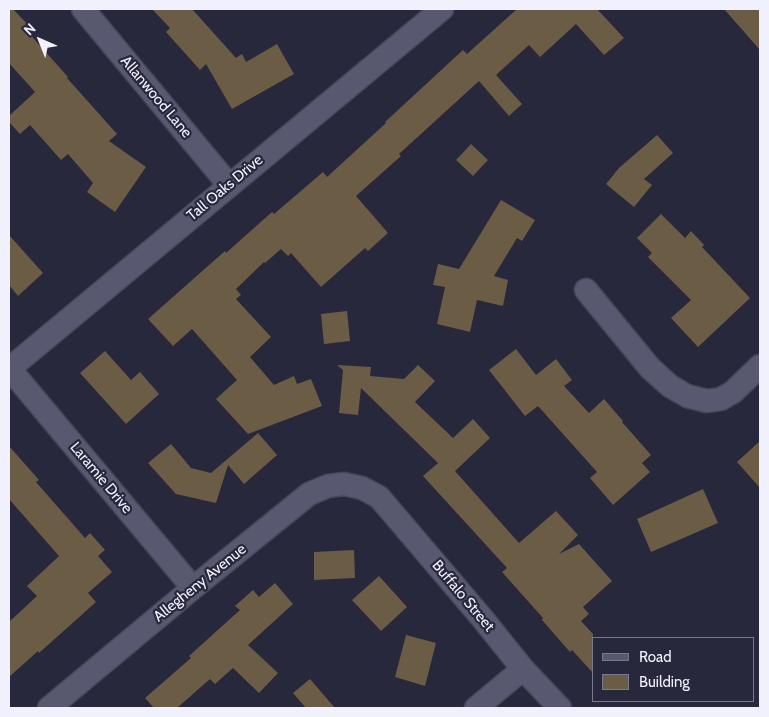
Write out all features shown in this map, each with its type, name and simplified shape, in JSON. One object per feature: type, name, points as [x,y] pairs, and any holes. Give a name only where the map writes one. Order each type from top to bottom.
[{"type":"street","name":"Allanwood Lane","points":[[83,9],[229,185]]},
{"type":"street","name":"Tall Oaks Drive","points":[[9,368],[442,9]]},
{"type":"street","points":[[586,290],[650,368],[670,386],[687,396],[707,401],[721,399],[733,392],[760,366]]},
{"type":"street","name":"Laramie Drive","points":[[9,368],[193,588]]},
{"type":"street","name":"Allegheny Avenue","points":[[49,708],[309,494],[328,486],[344,484],[362,488]]},
{"type":"street","name":"Buffalo Street","points":[[362,488],[379,497],[523,669],[560,708]]},
{"type":"street","points":[[476,708],[523,669]]},
{"type":"building","points":[[9,9],[13,9],[30,27],[26,30],[117,134],[109,141],[146,167],[115,212],[87,192],[93,183],[68,154],[61,160],[30,125],[20,134],[9,122],[9,116],[35,92],[9,63]]},
{"type":"building","points":[[152,9],[192,9],[236,58],[242,54],[246,62],[277,44],[294,74],[232,109],[206,64],[200,70],[166,32],[170,28]]},
{"type":"building","points":[[517,9],[597,9],[624,38],[604,55],[576,24],[540,57],[529,45],[496,75],[522,104],[509,116],[479,81],[399,154],[401,156],[356,196],[388,233],[368,251],[365,248],[321,287],[291,253],[288,256],[281,249],[264,262],[236,289],[241,295],[236,299],[271,337],[250,357],[274,385],[294,376],[297,384],[311,379],[322,406],[248,434],[216,399],[237,380],[192,329],[173,346],[148,319],[272,212],[274,214],[323,172],[327,177],[463,50],[467,54]]},
{"type":"building","points":[[724,9],[760,9],[760,50]]},
{"type":"building","points":[[657,135],[673,153],[644,179],[652,185],[634,207],[606,184],[619,168]]},
{"type":"building","points":[[471,144],[488,160],[473,176],[456,160]]},
{"type":"building","points":[[501,200],[535,220],[522,241],[517,238],[494,276],[508,280],[503,306],[477,300],[470,332],[437,324],[445,287],[433,285],[438,264],[459,269]]},
{"type":"building","points":[[661,214],[685,238],[691,231],[704,245],[702,247],[750,298],[698,347],[671,318],[691,300],[648,257],[652,253],[637,238]]},
{"type":"building","points":[[9,235],[43,273],[18,296],[9,285]]},
{"type":"building","points":[[347,311],[350,341],[324,344],[321,314]]},
{"type":"building","points":[[516,349],[536,375],[556,359],[572,380],[564,386],[589,413],[604,399],[651,455],[642,463],[650,472],[613,505],[590,478],[597,472],[538,406],[525,416],[489,370]]},
{"type":"building","points":[[105,351],[131,380],[140,372],[159,394],[126,424],[80,373]]},
{"type":"building","points":[[337,365],[371,367],[370,376],[404,379],[418,365],[435,381],[415,402],[453,438],[473,419],[490,438],[455,471],[519,543],[556,511],[578,535],[559,554],[579,544],[612,581],[583,607],[589,614],[581,621],[593,634],[592,672],[572,650],[570,652],[542,620],[543,618],[502,572],[507,568],[423,476],[438,463],[361,388],[358,415],[339,413],[343,370]]},
{"type":"building","points":[[258,433],[277,455],[244,484],[228,465],[216,503],[176,494],[148,463],[171,444],[191,468],[211,473]]},
{"type":"building","points":[[760,441],[760,488],[737,462]]},
{"type":"building","points":[[9,446],[39,480],[36,482],[85,538],[90,533],[105,550],[98,556],[112,572],[88,593],[96,602],[9,677],[9,622],[37,596],[27,586],[59,556],[9,499]]},
{"type":"building","points":[[703,489],[718,523],[651,552],[637,519]]},
{"type":"building","points":[[354,550],[355,578],[314,580],[314,552]]},
{"type":"building","points":[[379,576],[407,607],[381,631],[352,600]]},
{"type":"building","points":[[275,583],[293,604],[248,645],[278,673],[259,693],[233,668],[215,684],[210,679],[177,708],[154,708],[145,698],[191,658],[189,656],[240,610],[235,606],[253,590],[259,597]]},
{"type":"building","points":[[406,635],[436,643],[425,686],[395,677]]},
{"type":"building","points":[[310,679],[335,708],[306,708],[293,693]]}]
